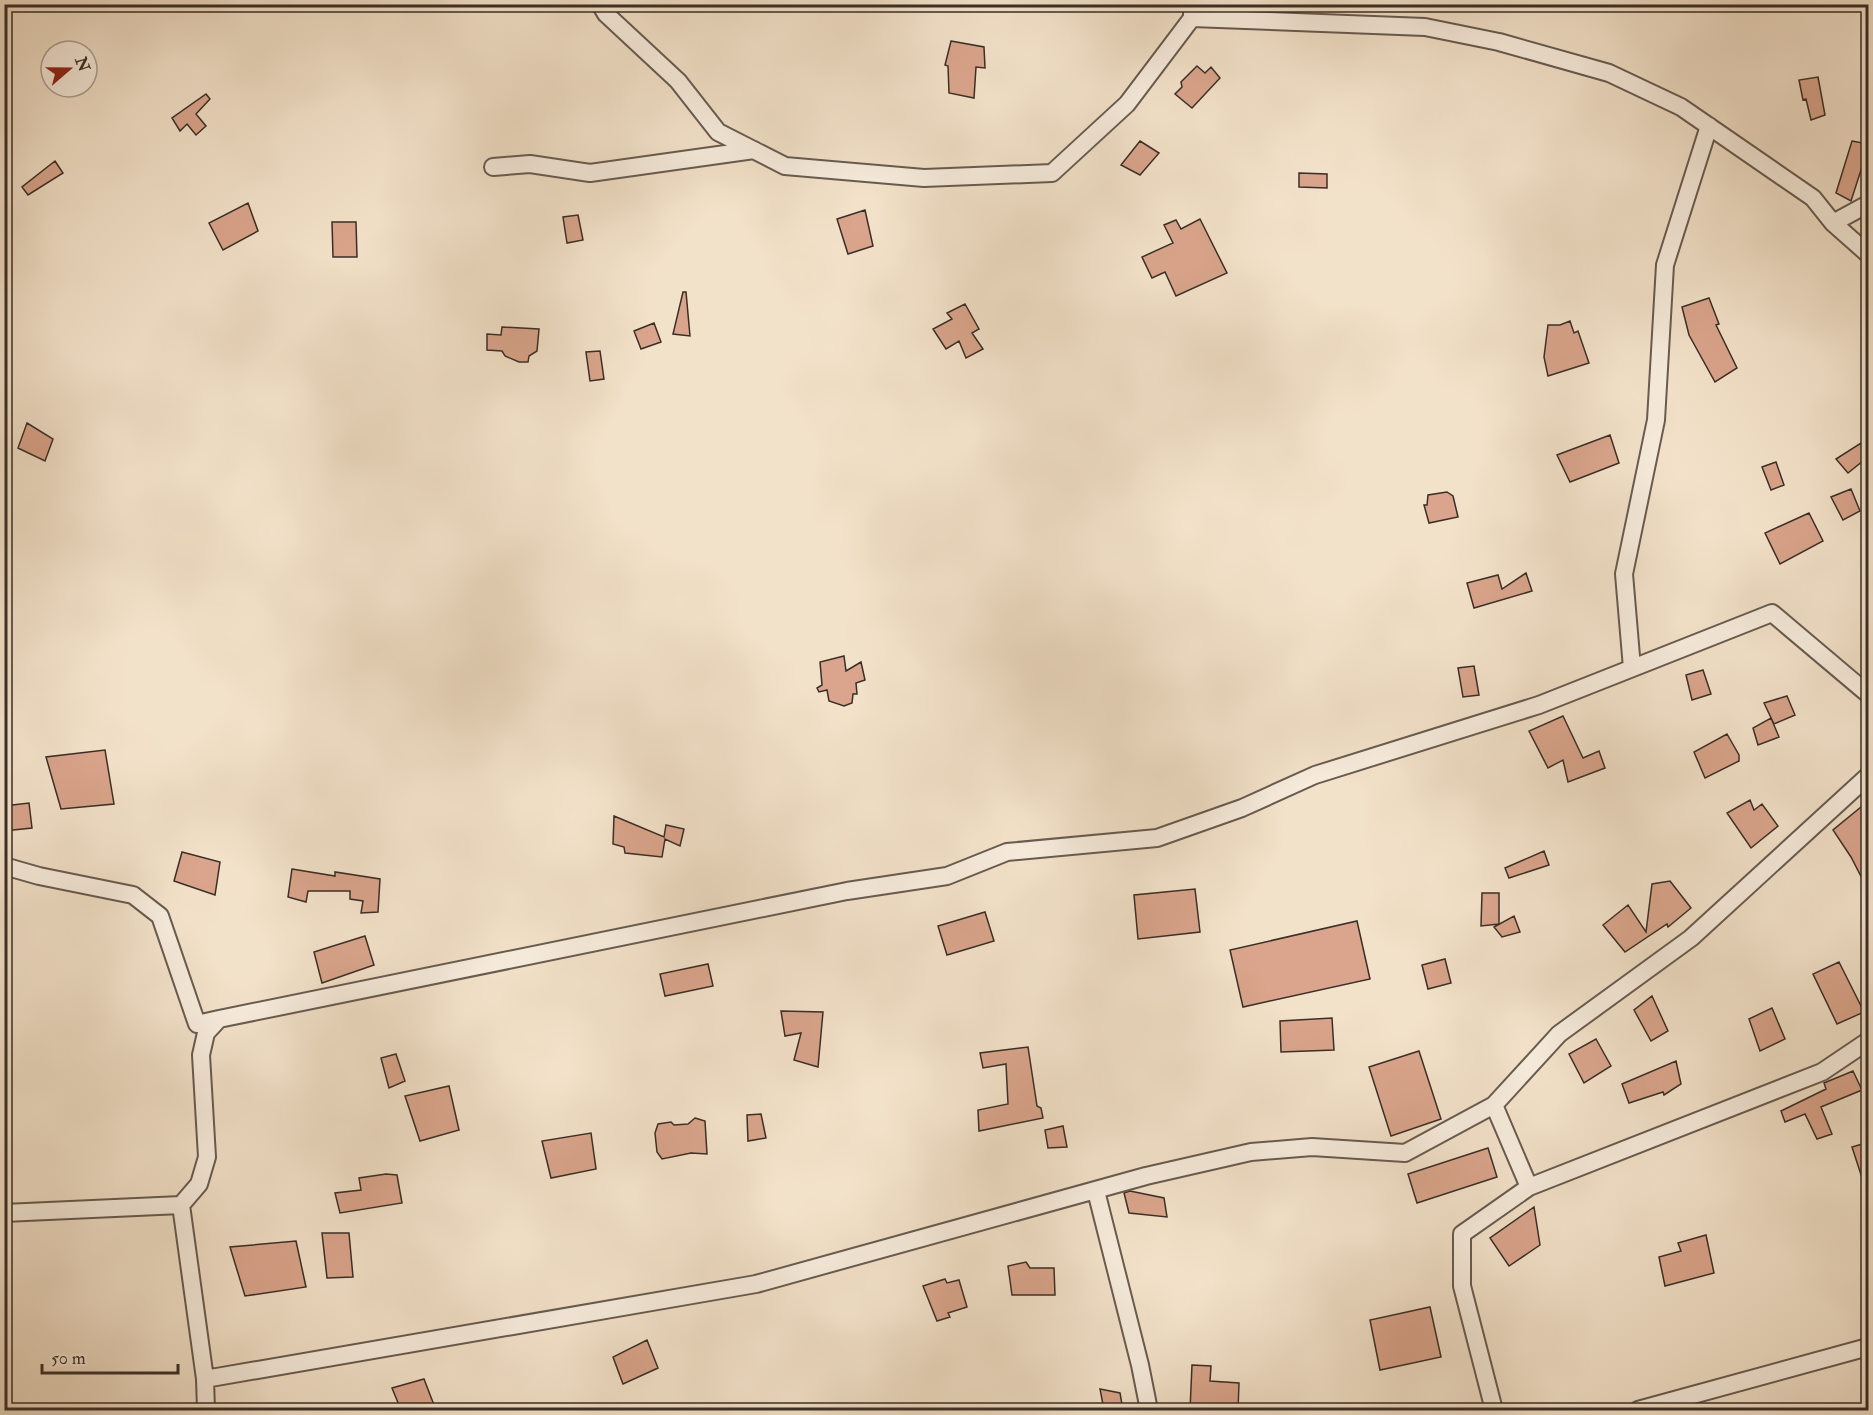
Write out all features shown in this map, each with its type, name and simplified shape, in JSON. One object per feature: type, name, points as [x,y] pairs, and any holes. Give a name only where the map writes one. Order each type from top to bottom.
[{"type":"street","points":[[600,4],[606,14],[678,81],[718,132],[785,166],[924,178],[1052,173],[1127,105],[1192,11],[1425,27],[1499,42],[1609,73],[1681,107],[1814,198],[1833,223],[1869,254]]},
{"type":"street","points":[[1632,668],[1624,574],[1656,420],[1665,265],[1709,126]]},
{"type":"street","points":[[494,167],[530,164],[590,173],[754,150]]},
{"type":"street","points":[[1833,223],[1869,204]]},
{"type":"street","points":[[4,866],[39,876],[133,895],[160,916],[197,1024],[847,891],[947,876],[1006,852],[1156,838],[1242,808],[1315,775],[1539,705],[1772,613],[1869,694]]},
{"type":"street","points":[[205,1379],[756,1284],[1146,1176],[1251,1152],[1312,1147],[1406,1153],[1494,1105],[1558,1034],[1691,938],[1869,776]]},
{"type":"street","points":[[4,1213],[181,1204],[199,1184],[207,1156],[201,1055],[206,1033],[219,1019]]},
{"type":"street","points":[[1494,1410],[1462,1286],[1462,1234],[1529,1187],[1822,1072],[1869,1041]]},
{"type":"street","points":[[1494,1105],[1529,1187]]},
{"type":"street","points":[[1096,1191],[1140,1365],[1149,1410]]},
{"type":"street","points":[[181,1204],[205,1379],[207,1410]]},
{"type":"street","points":[[1638,1410],[1869,1347]]},
{"type":"building","points":[[951,41],[984,47],[985,68],[976,67],[974,98],[949,93],[948,66],[945,65]]},
{"type":"building","points":[[1197,66],[1205,73],[1211,67],[1220,78],[1192,108],[1175,94],[1182,87],[1181,82]]},
{"type":"building","points":[[1818,77],[1825,115],[1811,120],[1806,99],[1803,100],[1799,80]]},
{"type":"building","points":[[206,94],[210,99],[196,114],[206,126],[196,135],[187,124],[180,131],[172,118]]},
{"type":"building","points":[[1140,141],[1159,153],[1140,175],[1121,165]]},
{"type":"building","points":[[1852,141],[1868,144],[1865,169],[1862,167],[1851,201],[1836,193]]},
{"type":"building","points":[[55,161],[63,173],[28,195],[22,187]]},
{"type":"building","points":[[1299,173],[1327,174],[1327,188],[1299,187]]},
{"type":"building","points":[[248,203],[258,231],[223,250],[209,223]]},
{"type":"building","points":[[865,210],[873,246],[848,254],[837,219]]},
{"type":"building","points":[[578,215],[583,240],[567,243],[563,217]]},
{"type":"building","points":[[1200,219],[1227,273],[1176,296],[1165,272],[1152,278],[1142,257],[1173,243],[1164,225],[1176,220],[1181,229]]},
{"type":"building","points":[[332,222],[356,222],[357,257],[333,257]]},
{"type":"building","points":[[683,292],[686,292],[690,336],[673,334]]},
{"type":"building","points":[[1709,298],[1719,324],[1716,325],[1737,368],[1715,382],[1689,335],[1682,307]]},
{"type":"building","points":[[965,304],[979,329],[972,333],[983,349],[966,358],[959,341],[946,349],[933,329],[952,319],[947,313]]},
{"type":"building","points":[[1570,321],[1574,333],[1578,331],[1589,363],[1548,376],[1544,357],[1548,325],[1560,325]]},
{"type":"building","points":[[654,323],[661,342],[641,349],[634,331]]},
{"type":"building","points":[[502,327],[539,329],[537,351],[529,356],[528,362],[519,362],[505,356],[502,351],[487,350],[487,334],[501,335]]},
{"type":"building","points":[[600,351],[604,379],[590,381],[586,352]]},
{"type":"building","points":[[27,423],[53,439],[45,461],[18,448]]},
{"type":"building","points":[[1610,435],[1619,463],[1570,482],[1557,455]]},
{"type":"building","points":[[1861,443],[1869,456],[1848,473],[1836,459]]},
{"type":"building","points":[[1776,462],[1784,485],[1771,490],[1762,467]]},
{"type":"building","points":[[1851,489],[1860,511],[1843,520],[1831,497]]},
{"type":"building","points":[[1447,492],[1453,496],[1458,517],[1429,523],[1424,505],[1427,505],[1428,495]]},
{"type":"building","points":[[1809,513],[1823,541],[1780,564],[1765,533]]},
{"type":"building","points":[[1526,573],[1532,591],[1474,608],[1467,583],[1498,575],[1502,589]]},
{"type":"building","points":[[844,656],[846,671],[861,662],[865,680],[856,683],[857,694],[853,694],[852,703],[844,706],[829,701],[827,690],[819,692],[817,688],[822,685],[820,662]]},
{"type":"building","points":[[1474,666],[1479,695],[1463,697],[1458,668]]},
{"type":"building","points":[[1703,670],[1711,694],[1692,700],[1686,675]]},
{"type":"building","points":[[1787,696],[1795,715],[1774,724],[1764,703]]},
{"type":"building","points":[[1563,716],[1583,758],[1599,751],[1605,768],[1568,782],[1563,760],[1548,768],[1529,731]]},
{"type":"building","points":[[1771,718],[1779,737],[1758,745],[1753,728]]},
{"type":"building","points":[[1727,734],[1739,755],[1739,761],[1705,778],[1694,752]]},
{"type":"building","points":[[105,750],[114,804],[61,809],[46,757]]},
{"type":"building","points":[[1750,800],[1754,810],[1762,804],[1778,826],[1751,848],[1727,813]]},
{"type":"building","points":[[29,803],[32,828],[4,831],[4,806]]},
{"type":"building","points":[[1861,807],[1869,816],[1869,892],[1851,857],[1833,830]]},
{"type":"building","points":[[614,816],[664,837],[666,825],[684,829],[680,846],[665,839],[662,857],[625,853],[624,847],[613,844]]},
{"type":"building","points":[[1544,851],[1549,865],[1509,878],[1505,868]]},
{"type":"building","points":[[182,852],[220,862],[215,895],[174,881]]},
{"type":"building","points":[[292,869],[335,876],[335,872],[380,879],[378,912],[361,913],[363,901],[350,899],[350,891],[308,891],[306,902],[288,897]]},
{"type":"building","points":[[1670,881],[1691,908],[1668,927],[1667,924],[1625,952],[1603,925],[1628,905],[1646,932],[1652,884]]},
{"type":"building","points":[[1195,889],[1200,932],[1138,939],[1134,895]]},
{"type":"building","points":[[1482,893],[1499,893],[1499,924],[1481,926]]},
{"type":"building","points":[[985,912],[994,941],[947,955],[938,926]]},
{"type":"building","points":[[1514,916],[1520,932],[1502,937],[1494,927]]},
{"type":"building","points":[[1357,921],[1370,979],[1243,1007],[1230,950]]},
{"type":"building","points":[[365,936],[374,965],[322,983],[314,952]]},
{"type":"building","points":[[1445,959],[1451,983],[1428,989],[1422,965]]},
{"type":"building","points":[[1839,962],[1864,1012],[1837,1024],[1813,974]]},
{"type":"building","points":[[708,964],[713,986],[665,996],[660,974]]},
{"type":"building","points":[[1652,996],[1668,1031],[1651,1041],[1634,1010]]},
{"type":"building","points":[[1772,1008],[1785,1039],[1760,1051],[1749,1019]]},
{"type":"building","points":[[781,1011],[823,1012],[818,1067],[794,1060],[801,1033],[785,1036]]},
{"type":"building","points":[[1332,1018],[1334,1050],[1281,1052],[1280,1021]]},
{"type":"building","points":[[1596,1039],[1611,1066],[1584,1083],[1569,1054]]},
{"type":"building","points":[[1028,1047],[1037,1106],[1041,1108],[1043,1118],[979,1131],[978,1110],[1008,1104],[1006,1064],[983,1068],[980,1053]]},
{"type":"building","points":[[1419,1051],[1441,1119],[1391,1136],[1369,1067]]},
{"type":"building","points":[[396,1054],[405,1081],[389,1088],[381,1058]]},
{"type":"building","points":[[1676,1061],[1681,1084],[1664,1095],[1663,1092],[1629,1103],[1622,1084]]},
{"type":"building","points":[[1853,1071],[1862,1090],[1821,1107],[1832,1134],[1817,1139],[1805,1114],[1785,1122],[1781,1111],[1826,1089],[1824,1083]]},
{"type":"building","points":[[449,1086],[459,1130],[420,1141],[405,1096]]},
{"type":"building","points":[[761,1114],[766,1138],[748,1141],[747,1115]]},
{"type":"building","points":[[695,1118],[705,1121],[707,1154],[691,1153],[662,1159],[657,1152],[655,1133],[658,1124],[671,1122],[674,1125],[688,1124]]},
{"type":"building","points":[[1063,1126],[1067,1147],[1048,1148],[1045,1130]]},
{"type":"building","points":[[591,1133],[596,1169],[551,1178],[542,1141]]},
{"type":"building","points":[[1869,1142],[1869,1187],[1865,1187],[1852,1147]]},
{"type":"building","points":[[1488,1148],[1497,1177],[1417,1203],[1408,1174]]},
{"type":"building","points":[[386,1174],[397,1175],[402,1203],[340,1213],[335,1193],[361,1190],[359,1178]]},
{"type":"building","points":[[1130,1191],[1164,1198],[1167,1217],[1129,1213],[1124,1193]]},
{"type":"building","points":[[1534,1207],[1540,1245],[1509,1266],[1490,1238]]},
{"type":"building","points":[[322,1233],[349,1233],[353,1277],[327,1278]]},
{"type":"building","points":[[1706,1235],[1714,1273],[1665,1286],[1659,1257],[1681,1251],[1678,1243]]},
{"type":"building","points":[[296,1241],[306,1287],[245,1296],[230,1247]]},
{"type":"building","points":[[1026,1262],[1030,1268],[1054,1268],[1055,1295],[1012,1295],[1008,1266]]},
{"type":"building","points":[[945,1279],[947,1283],[959,1280],[967,1307],[948,1313],[950,1317],[937,1321],[923,1286]]},
{"type":"building","points":[[1430,1307],[1441,1357],[1380,1370],[1370,1320]]},
{"type":"building","points":[[647,1340],[658,1368],[623,1384],[613,1357]]},
{"type":"building","points":[[1192,1365],[1211,1366],[1210,1381],[1239,1383],[1238,1410],[1190,1410]]},
{"type":"building","points":[[424,1379],[434,1405],[417,1410],[401,1410],[392,1388]]},
{"type":"building","points":[[1100,1389],[1120,1393],[1123,1410],[1104,1410]]}]
